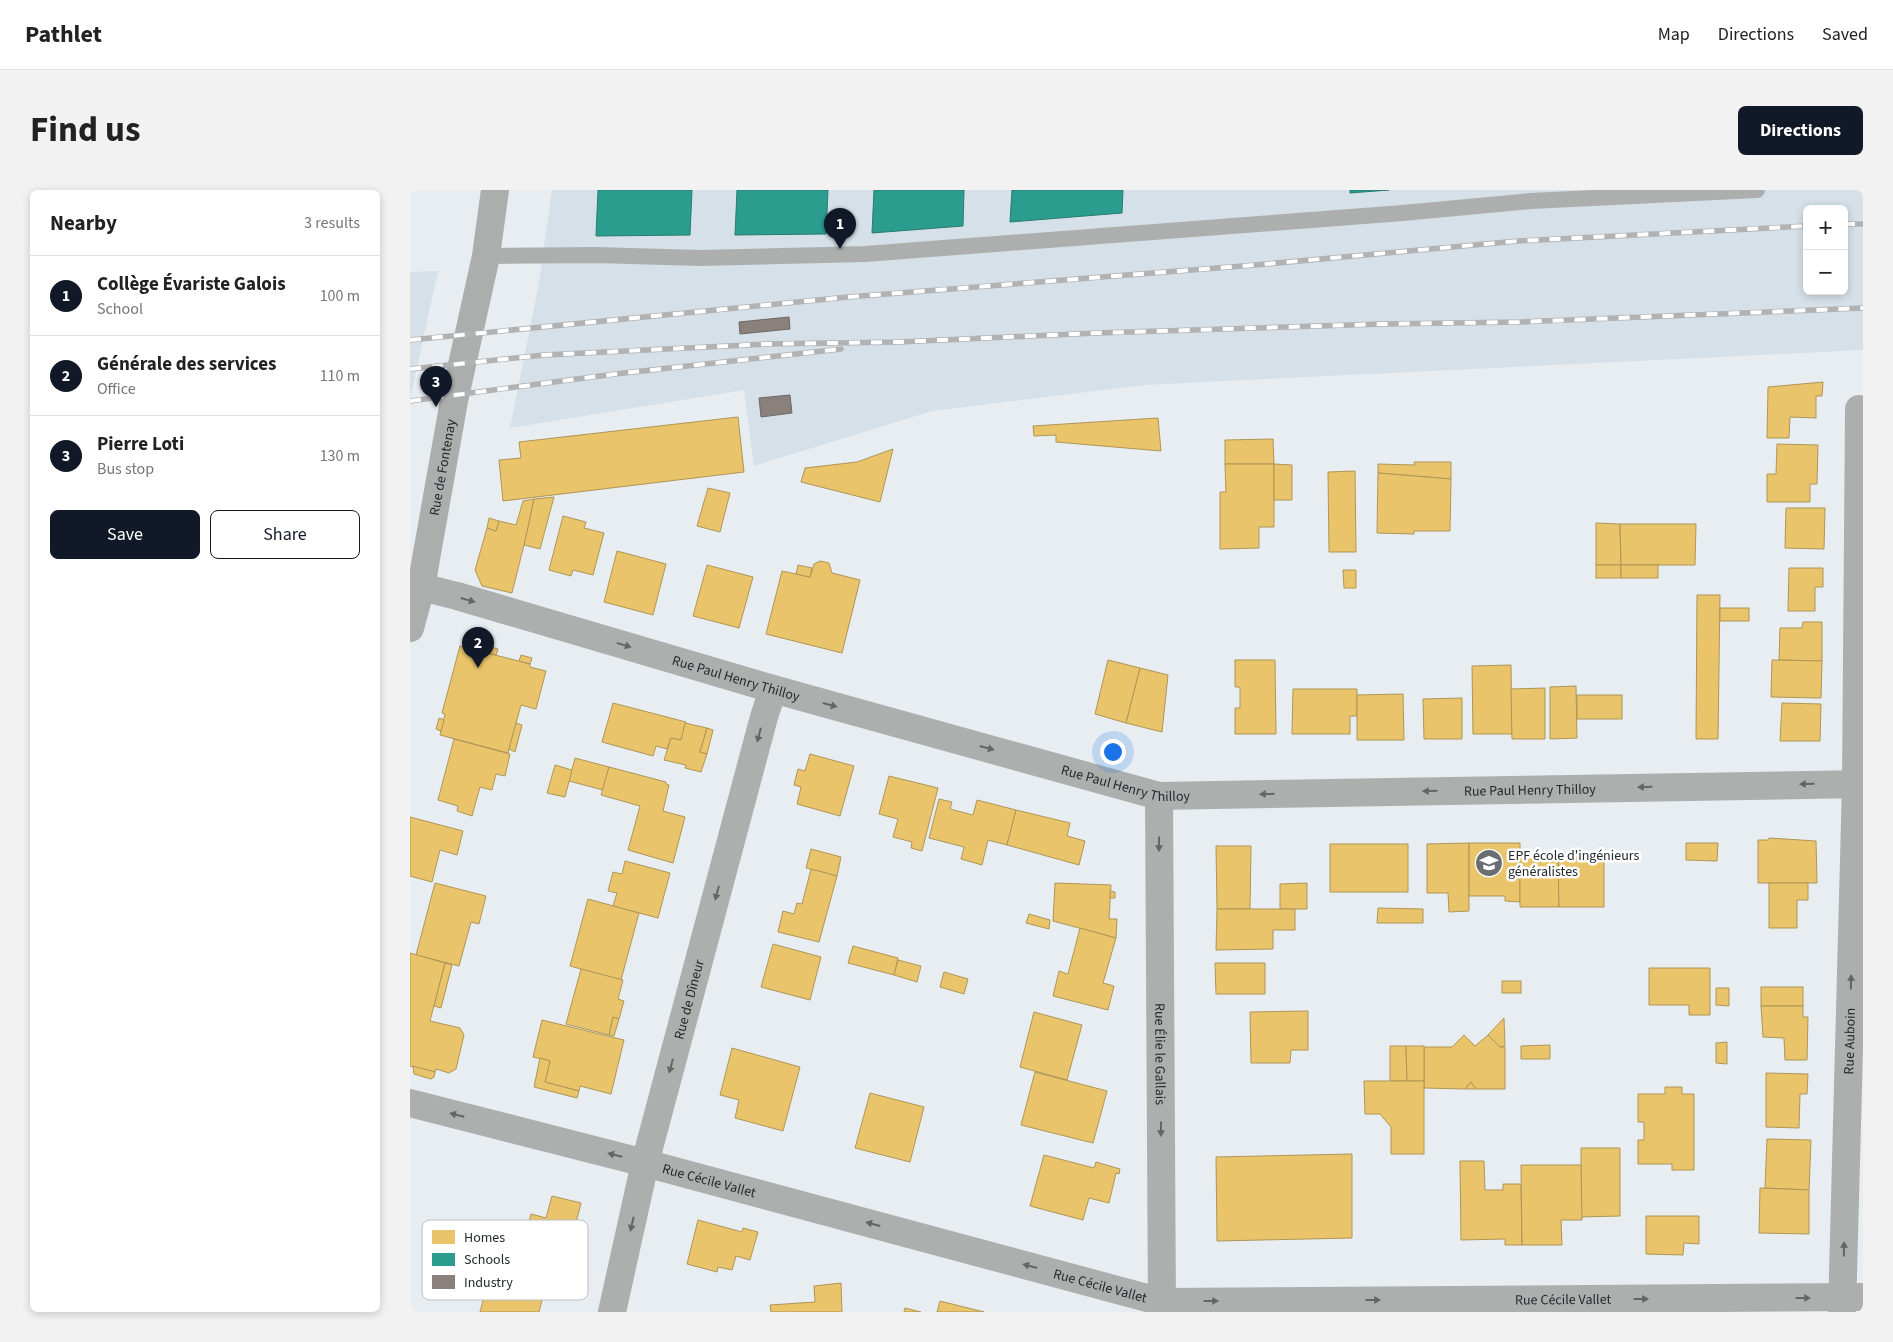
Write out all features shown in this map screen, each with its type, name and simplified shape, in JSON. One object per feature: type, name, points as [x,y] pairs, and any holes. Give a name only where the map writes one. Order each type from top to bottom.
[{"type":"main road","name":"Rue de Fontenay","points":[[410,628],[421,587],[454,401],[486,256],[495,190]]},
{"type":"street","name":"Rue Auboin","points":[[1849,1302],[1860,784],[1859,409]]},
{"type":"street","name":"Rue Paul Henry Thilloy","points":[[421,587],[773,689],[1159,796],[1860,784]]},
{"type":"street","name":"Rue de Dîneur","points":[[612,1312],[645,1163],[773,689]]},
{"type":"street","name":"Rue Élie le Gallais","points":[[1159,796],[1162,1307]]},
{"type":"street","name":"Rue Cécile Vallet","points":[[410,1103],[645,1163],[1162,1307],[1849,1302]]},
{"type":"lane","points":[[486,256],[700,258],[865,254],[1403,213],[1531,201],[1757,190]]},
{"type":"shaded area","points":[[552,190],[1863,190],[1863,350],[1144,385],[932,411],[754,466],[744,390],[510,428],[538,288]]},
{"type":"shaded area","points":[[438,271],[410,399],[410,272]]},
{"type":"building: Homes","points":[[1823,382],[1822,396],[1816,396],[1816,418],[1790,417],[1789,438],[1767,438],[1768,387]]},
{"type":"building: Homes","points":[[738,417],[744,472],[503,501],[499,460],[521,458],[519,442]]},
{"type":"building: Homes","points":[[1158,418],[1161,451],[1056,442],[1056,435],[1034,436],[1033,426]]},
{"type":"building: Homes","points":[[1273,439],[1274,464],[1225,464],[1225,440]]},
{"type":"building: Homes","points":[[1777,444],[1818,445],[1817,484],[1810,484],[1810,502],[1767,502],[1767,474],[1776,474]]},
{"type":"building: Homes","points":[[893,449],[880,502],[801,482],[805,468],[857,462]]},
{"type":"building: Homes","points":[[1414,462],[1451,462],[1451,479],[1378,473],[1378,464],[1415,465]]},
{"type":"building: Homes","points":[[1225,464],[1274,464],[1274,527],[1259,527],[1259,548],[1220,549],[1220,492],[1226,492]]},
{"type":"building: Homes","points":[[1274,464],[1292,465],[1292,500],[1274,500]]},
{"type":"building: Homes","points":[[1355,471],[1356,552],[1329,552],[1328,472]]},
{"type":"building: Homes","points":[[1378,473],[1451,479],[1450,531],[1414,531],[1414,534],[1377,533]]},
{"type":"building: Homes","points":[[708,488],[730,493],[720,532],[697,526]]},
{"type":"building: Homes","points":[[554,497],[540,549],[524,545],[534,499]]},
{"type":"building: Homes","points":[[534,499],[512,593],[482,586],[475,570],[487,528],[496,531],[499,521],[516,525],[523,501]]},
{"type":"building: Homes","points":[[1786,508],[1825,508],[1824,549],[1785,548]]},
{"type":"building: Homes","points":[[563,516],[586,522],[584,528],[604,533],[593,575],[573,570],[571,576],[549,570]]},
{"type":"building: Homes","points":[[489,518],[499,521],[496,531],[487,528]]},
{"type":"building: Homes","points":[[1596,523],[1620,524],[1621,565],[1596,565]]},
{"type":"building: Homes","points":[[1620,524],[1696,524],[1695,565],[1621,565]]},
{"type":"building: Homes","points":[[617,551],[666,564],[653,615],[604,602]]},
{"type":"building: Homes","points":[[820,561],[829,563],[832,573],[860,580],[842,653],[766,634],[782,571],[810,577],[814,564]]},
{"type":"building: Homes","points":[[707,565],[753,577],[739,628],[693,616]]},
{"type":"building: Homes","points":[[798,565],[812,568],[810,577],[796,574]]},
{"type":"building: Homes","points":[[1596,565],[1621,565],[1621,578],[1596,578]]},
{"type":"building: Homes","points":[[1621,565],[1658,565],[1658,578],[1621,578]]},
{"type":"building: Homes","points":[[1789,568],[1823,568],[1823,587],[1815,587],[1815,611],[1788,611]]},
{"type":"building: Homes","points":[[1343,570],[1356,570],[1356,588],[1344,588]]},
{"type":"building: Homes","points":[[1697,595],[1720,595],[1718,739],[1696,739]]},
{"type":"building: Homes","points":[[1720,608],[1749,608],[1749,621],[1720,621]]},
{"type":"building: Homes","points":[[1803,622],[1822,622],[1822,661],[1779,660],[1780,628],[1802,628]]},
{"type":"building: Homes","points":[[460,646],[530,664],[530,667],[546,671],[536,709],[521,705],[508,753],[440,735],[445,714],[442,713]]},
{"type":"building: Homes","points":[[487,646],[498,649],[496,655],[485,652]]},
{"type":"building: Homes","points":[[521,655],[532,658],[530,664],[519,661]]},
{"type":"building: Homes","points":[[1108,660],[1140,668],[1126,723],[1095,714]]},
{"type":"building: Homes","points":[[1235,660],[1275,660],[1276,734],[1235,734],[1235,708],[1240,708],[1240,687],[1235,687]]},
{"type":"building: Homes","points":[[1772,660],[1822,661],[1821,698],[1771,697]]},
{"type":"building: Homes","points":[[1511,665],[1512,734],[1473,734],[1472,666]]},
{"type":"building: Homes","points":[[1140,668],[1168,675],[1162,732],[1126,723]]},
{"type":"building: Homes","points":[[1576,686],[1577,738],[1550,739],[1550,687]]},
{"type":"building: Homes","points":[[1545,688],[1545,739],[1512,739],[1511,689]]},
{"type":"building: Homes","points":[[1293,689],[1357,689],[1357,716],[1350,716],[1350,734],[1292,734]]},
{"type":"building: Homes","points":[[1403,694],[1404,740],[1357,740],[1357,695]]},
{"type":"building: Homes","points":[[1577,695],[1622,695],[1622,719],[1577,719]]},
{"type":"building: Homes","points":[[1462,698],[1462,739],[1424,739],[1423,699]]},
{"type":"building: Homes","points":[[613,703],[686,722],[681,740],[671,738],[667,749],[656,746],[653,756],[602,742]]},
{"type":"building: Homes","points":[[1782,703],[1821,704],[1820,741],[1780,741]]},
{"type":"building: Homes","points":[[439,718],[444,720],[441,731],[436,729]]},
{"type":"building: Homes","points":[[516,723],[522,725],[515,752],[509,749]]},
{"type":"building: Homes","points":[[685,723],[707,728],[700,752],[707,754],[701,772],[685,768],[686,765],[664,760],[671,738],[681,740]]},
{"type":"building: Homes","points":[[707,728],[713,730],[707,754],[700,752]]},
{"type":"building: Homes","points":[[454,739],[510,754],[505,776],[496,774],[492,790],[480,787],[472,816],[457,811],[458,806],[438,800]]},
{"type":"building: Homes","points":[[810,754],[854,766],[840,816],[797,804],[801,787],[794,785],[798,769],[805,771]]},
{"type":"building: Homes","points":[[575,758],[609,767],[603,790],[569,781]]},
{"type":"building: Homes","points":[[555,765],[572,770],[565,797],[547,793]]},
{"type":"building: Homes","points":[[609,767],[666,782],[669,785],[663,811],[685,817],[673,863],[628,850],[640,806],[601,795]]},
{"type":"building: Homes","points":[[889,776],[938,788],[922,851],[911,848],[912,842],[893,837],[898,819],[879,814]]},
{"type":"building: Homes","points":[[939,799],[952,802],[950,809],[973,815],[977,800],[1016,810],[1007,845],[988,840],[982,865],[961,859],[964,847],[929,838]]},
{"type":"building: Homes","points":[[1016,810],[1070,823],[1067,836],[1085,841],[1079,865],[1007,845]]},
{"type":"building: Homes","points":[[410,817],[463,831],[457,855],[440,850],[432,882],[410,876]]},
{"type":"building: Homes","points":[[1769,838],[1816,841],[1817,883],[1758,883],[1758,840],[1769,840]]},
{"type":"building: Homes","points":[[1469,843],[1469,911],[1449,912],[1448,893],[1427,893],[1427,844]]},
{"type":"building: Homes","points":[[1469,843],[1520,843],[1520,902],[1505,901],[1505,896],[1469,896]]},
{"type":"building: Homes","points":[[1686,843],[1718,843],[1717,861],[1686,860]]},
{"type":"building: Homes","points":[[1330,844],[1408,844],[1408,892],[1330,892]]},
{"type":"building: Homes","points":[[1216,846],[1251,846],[1250,909],[1217,909]]},
{"type":"building: Homes","points":[[811,849],[841,857],[837,876],[806,868]]},
{"type":"building: Homes","points":[[1520,854],[1558,854],[1559,907],[1520,907]]},
{"type":"building: Homes","points":[[1558,854],[1604,854],[1604,907],[1559,907]]},
{"type":"building: Homes","points":[[625,861],[670,873],[658,918],[613,906],[617,893],[608,891],[613,872],[622,874]]},
{"type":"building: Homes","points":[[811,869],[837,876],[819,942],[778,932],[783,911],[794,914],[797,903],[802,904]]},
{"type":"building: Homes","points":[[435,883],[486,896],[479,924],[471,922],[459,966],[416,955]]},
{"type":"building: Homes","points":[[1055,883],[1111,885],[1109,919],[1117,919],[1116,938],[1053,921]]},
{"type":"building: Homes","points":[[1307,883],[1307,909],[1280,909],[1280,884]]},
{"type":"building: Homes","points":[[1769,883],[1808,883],[1808,900],[1797,900],[1797,928],[1769,928]]},
{"type":"building: Homes","points":[[1110,891],[1115,892],[1115,898],[1110,898]]},
{"type":"building: Homes","points":[[588,899],[639,913],[621,980],[570,966]]},
{"type":"building: Homes","points":[[1378,908],[1423,909],[1423,923],[1377,923]]},
{"type":"building: Homes","points":[[1217,909],[1295,909],[1295,930],[1273,930],[1273,949],[1216,950]]},
{"type":"building: Homes","points":[[1029,914],[1050,920],[1049,929],[1026,923]]},
{"type":"building: Homes","points":[[1080,928],[1116,938],[1103,983],[1114,986],[1108,1010],[1053,996],[1059,971],[1068,974]]},
{"type":"building: Homes","points":[[773,944],[821,957],[810,1000],[761,987]]},
{"type":"building: Homes","points":[[853,946],[898,958],[894,975],[848,963]]},
{"type":"building: Homes","points":[[410,953],[445,963],[430,1021],[460,1028],[464,1035],[456,1069],[449,1073],[436,1069],[435,1072],[410,1066]]},
{"type":"building: Homes","points":[[898,960],[921,966],[917,982],[894,975]]},
{"type":"building: Homes","points":[[445,963],[452,965],[441,1008],[434,1006]]},
{"type":"building: Homes","points":[[1215,963],[1265,963],[1265,994],[1216,994]]},
{"type":"building: Homes","points":[[1649,968],[1710,968],[1710,1015],[1689,1015],[1689,1005],[1649,1005]]},
{"type":"building: Homes","points":[[581,969],[623,980],[618,999],[624,1001],[619,1019],[613,1017],[609,1035],[566,1024]]},
{"type":"building: Homes","points":[[944,972],[968,979],[964,994],[940,987]]},
{"type":"building: Homes","points":[[1502,981],[1521,981],[1521,993],[1502,993]]},
{"type":"building: Homes","points":[[1761,987],[1803,987],[1803,1006],[1761,1006]]},
{"type":"building: Homes","points":[[1716,988],[1729,988],[1729,1006],[1716,1005]]},
{"type":"building: Homes","points":[[1761,1006],[1803,1006],[1803,1017],[1808,1017],[1807,1060],[1785,1060],[1784,1038],[1763,1037]]},
{"type":"building: Homes","points":[[1308,1011],[1308,1050],[1291,1050],[1290,1063],[1251,1063],[1250,1012]]},
{"type":"building: Homes","points":[[1034,1012],[1082,1025],[1067,1080],[1020,1067]]},
{"type":"building: Homes","points":[[613,1017],[619,1019],[614,1036],[609,1035]]},
{"type":"building: Homes","points":[[1504,1018],[1505,1046],[1500,1047],[1488,1035]]},
{"type":"building: Homes","points":[[542,1020],[624,1040],[611,1094],[580,1086],[579,1091],[545,1082],[550,1061],[533,1057]]},
{"type":"building: Homes","points":[[1464,1035],[1475,1046],[1488,1035],[1500,1047],[1505,1047],[1505,1089],[1476,1089],[1471,1082],[1465,1089],[1424,1088],[1424,1047],[1452,1047]]},
{"type":"building: Homes","points":[[1727,1042],[1727,1064],[1716,1063],[1716,1043]]},
{"type":"building: Homes","points":[[1550,1045],[1550,1059],[1521,1059],[1521,1046]]},
{"type":"building: Homes","points":[[1390,1046],[1406,1046],[1407,1081],[1390,1081]]},
{"type":"building: Homes","points":[[1406,1046],[1424,1046],[1424,1081],[1407,1081]]},
{"type":"building: Homes","points":[[732,1048],[800,1067],[783,1131],[735,1118],[739,1100],[720,1095]]},
{"type":"building: Homes","points":[[540,1058],[550,1061],[545,1082],[579,1091],[577,1098],[534,1087]]},
{"type":"building: Homes","points":[[413,1066],[435,1072],[434,1077],[431,1079],[414,1074]]},
{"type":"building: Homes","points":[[1035,1072],[1107,1091],[1093,1143],[1021,1125]]},
{"type":"building: Homes","points":[[1766,1073],[1808,1074],[1807,1094],[1800,1094],[1799,1128],[1766,1127]]},
{"type":"building: Homes","points":[[1364,1081],[1424,1081],[1424,1154],[1391,1154],[1391,1127],[1380,1114],[1365,1114]]},
{"type":"building: Homes","points":[[1471,1082],[1476,1089],[1465,1089]]},
{"type":"building: Homes","points":[[1665,1087],[1682,1087],[1682,1094],[1694,1094],[1694,1170],[1672,1170],[1672,1164],[1638,1164],[1638,1140],[1644,1140],[1644,1122],[1638,1122],[1638,1094],[1665,1094]]},
{"type":"building: Homes","points":[[870,1093],[924,1107],[910,1162],[855,1148]]},
{"type":"building: Homes","points":[[1767,1139],[1811,1140],[1809,1190],[1765,1188]]},
{"type":"building: Homes","points":[[1581,1148],[1620,1148],[1620,1216],[1581,1217]]},
{"type":"building: Homes","points":[[1352,1154],[1352,1238],[1217,1241],[1216,1157]]},
{"type":"building: Homes","points":[[1044,1155],[1094,1168],[1096,1162],[1120,1169],[1119,1174],[1116,1173],[1109,1203],[1089,1198],[1083,1220],[1030,1206]]},
{"type":"building: Homes","points":[[1460,1161],[1484,1161],[1485,1190],[1503,1190],[1503,1184],[1521,1184],[1522,1245],[1505,1245],[1505,1239],[1461,1240]]},
{"type":"building: Homes","points":[[1521,1165],[1581,1165],[1582,1220],[1561,1220],[1562,1245],[1522,1245]]},
{"type":"building: Homes","points":[[1760,1188],[1809,1190],[1809,1234],[1759,1233]]},
{"type":"building: Homes","points":[[552,1196],[581,1203],[577,1220],[530,1220],[531,1214],[546,1218]]},
{"type":"building: Homes","points":[[1646,1216],[1699,1216],[1699,1244],[1684,1243],[1683,1255],[1646,1254]]},
{"type":"building: Homes","points":[[698,1220],[742,1232],[743,1228],[758,1232],[750,1260],[736,1256],[732,1270],[718,1267],[717,1272],[687,1264]]},
{"type":"building: Homes","points":[[841,1283],[842,1312],[771,1312],[770,1305],[815,1302],[814,1286]]},
{"type":"building: Homes","points":[[483,1300],[542,1300],[539,1312],[480,1312]]},
{"type":"building: Homes","points":[[940,1301],[984,1312],[937,1312]]},
{"type":"building: Homes","points":[[905,1308],[921,1312],[904,1312]]},
{"type":"building: Schools","points":[[598,190],[692,190],[690,235],[596,236]]},
{"type":"building: Schools","points":[[737,190],[828,190],[826,234],[735,235]]},
{"type":"building: Schools","points":[[874,190],[964,190],[963,226],[872,233]]},
{"type":"building: Schools","points":[[1012,190],[1123,190],[1122,213],[1010,222]]},
{"type":"building: Schools","points":[[1350,190],[1389,190],[1350,193]]},
{"type":"building: Industry","points":[[789,317],[790,329],[740,334],[739,322]]},
{"type":"building: Industry","points":[[790,395],[792,413],[761,417],[759,398]]},
{"type":"railway","points":[[1848,224],[1863,224]]},
{"type":"railway","points":[[410,340],[848,297],[1255,265],[1518,241],[1803,226]]},
{"type":"railway","points":[[410,369],[544,355],[767,344],[900,342],[1097,333],[1383,324],[1519,322],[1863,308]]},
{"type":"railway","points":[[410,401],[615,374],[841,349]]},
{"type":"place","name":"Collège Évariste Galois","points":[[840,249]]},
{"type":"place","name":"Pierre Loti","points":[[436,407]]},
{"type":"place","name":"Générale des services","points":[[478,668]]},
{"type":"place","name":"EPF école d'ingénieurs généralistes","points":[[1489,863]]}]
